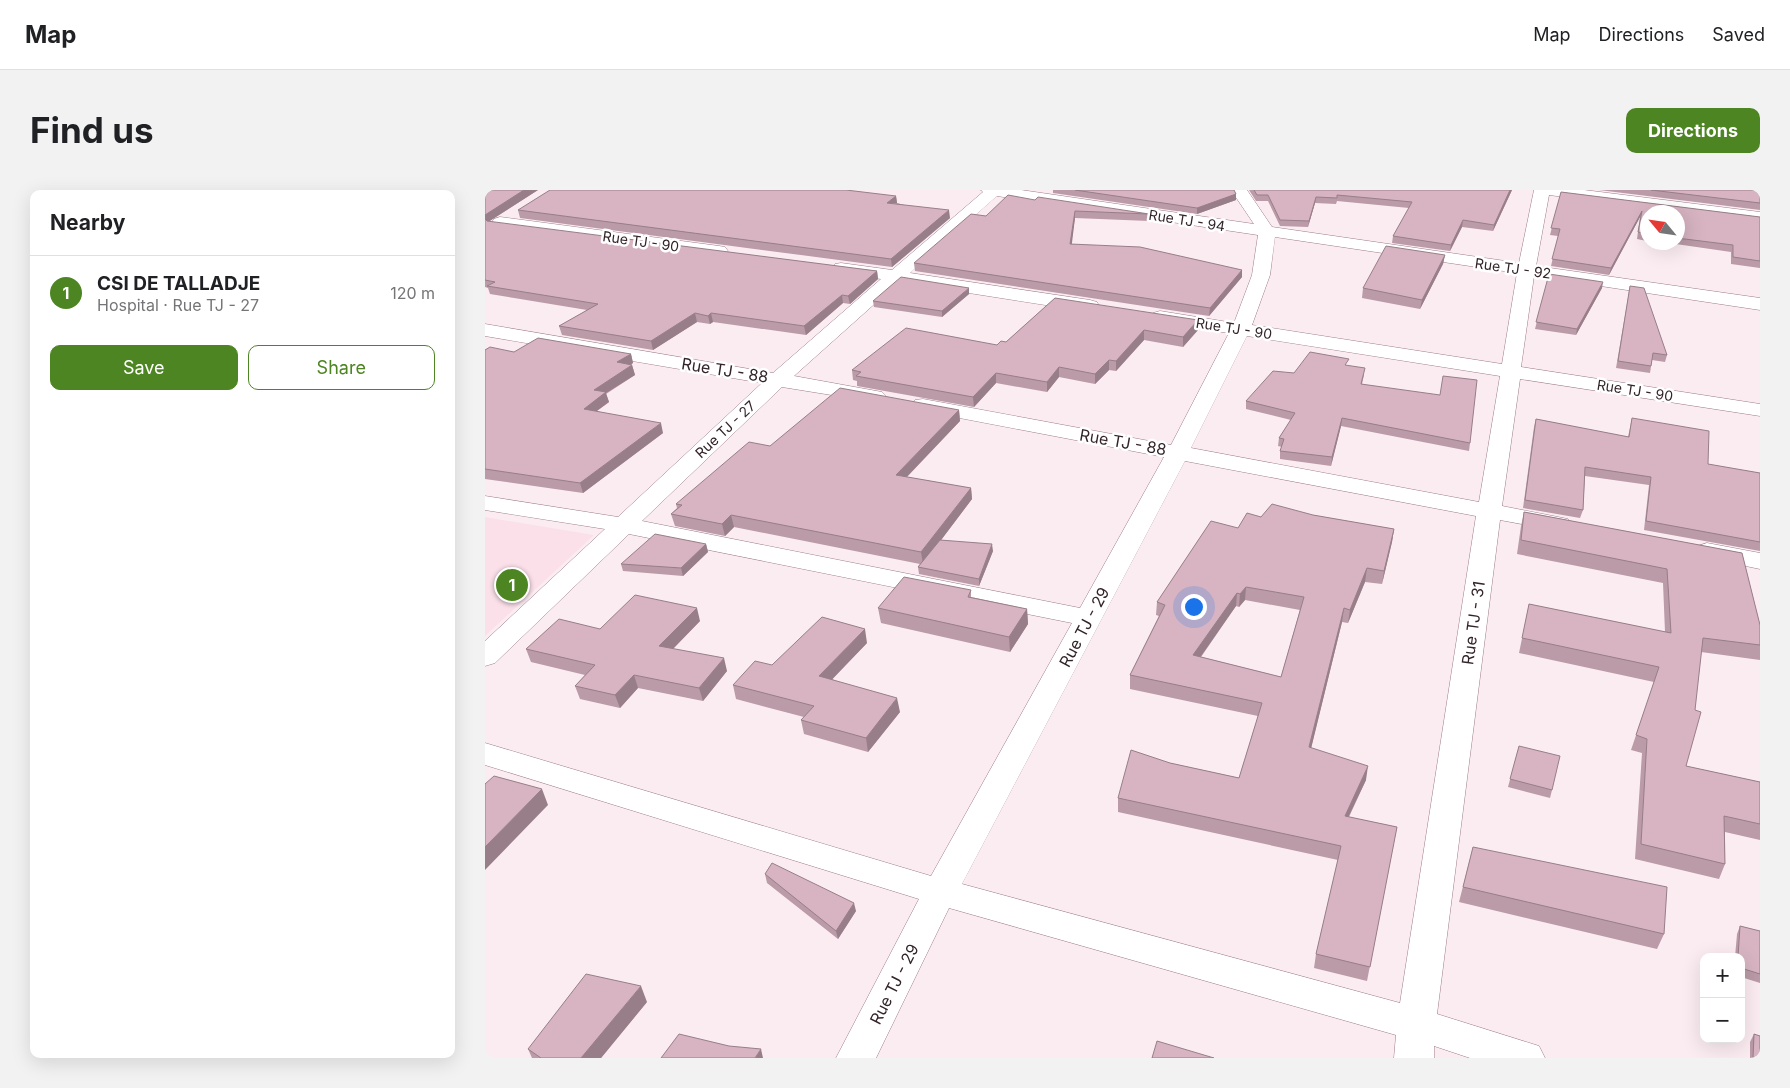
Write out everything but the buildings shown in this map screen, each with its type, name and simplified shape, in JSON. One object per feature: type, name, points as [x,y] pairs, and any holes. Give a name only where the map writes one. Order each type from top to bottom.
[{"type":"street","name":"Rue TJ - 94","points":[[989,190],[1267,232]]},
{"type":"street","name":"Rue TJ - 27","points":[[485,657],[778,379],[993,190]]},
{"type":"street","points":[[1239,190],[1267,232]]},
{"type":"street","name":"Rue TJ - 31","points":[[1413,1058],[1416,1024],[1489,512],[1526,270],[1542,190]]},
{"type":"street","points":[[1547,190],[1760,217]]},
{"type":"street","points":[[493,226],[523,208]]},
{"type":"street","name":"Rue TJ - 90","points":[[493,226],[737,254]]},
{"type":"street","name":"Rue TJ - 92","points":[[1267,232],[1760,304]]},
{"type":"street","name":"Rue TJ - 29","points":[[857,1058],[940,892],[1179,452],[1241,329],[1261,275],[1267,232]]},
{"type":"street","points":[[827,266],[1113,309]]},
{"type":"street","name":"Rue TJ - 90","points":[[1142,314],[1760,410]]},
{"type":"street","name":"Rue TJ - 88","points":[[485,330],[900,401],[1576,528]]},
{"type":"street","points":[[485,503],[623,525],[1089,618]]},
{"type":"street","points":[[1683,547],[1760,561]]},
{"type":"street","points":[[485,754],[940,892],[1416,1024],[1525,1058]]},
{"type":"shaded area","points":[[485,517],[594,535],[485,636]]},
{"type":"place","name":"CSI DE TALLADJE","points":[[512,585]]}]
